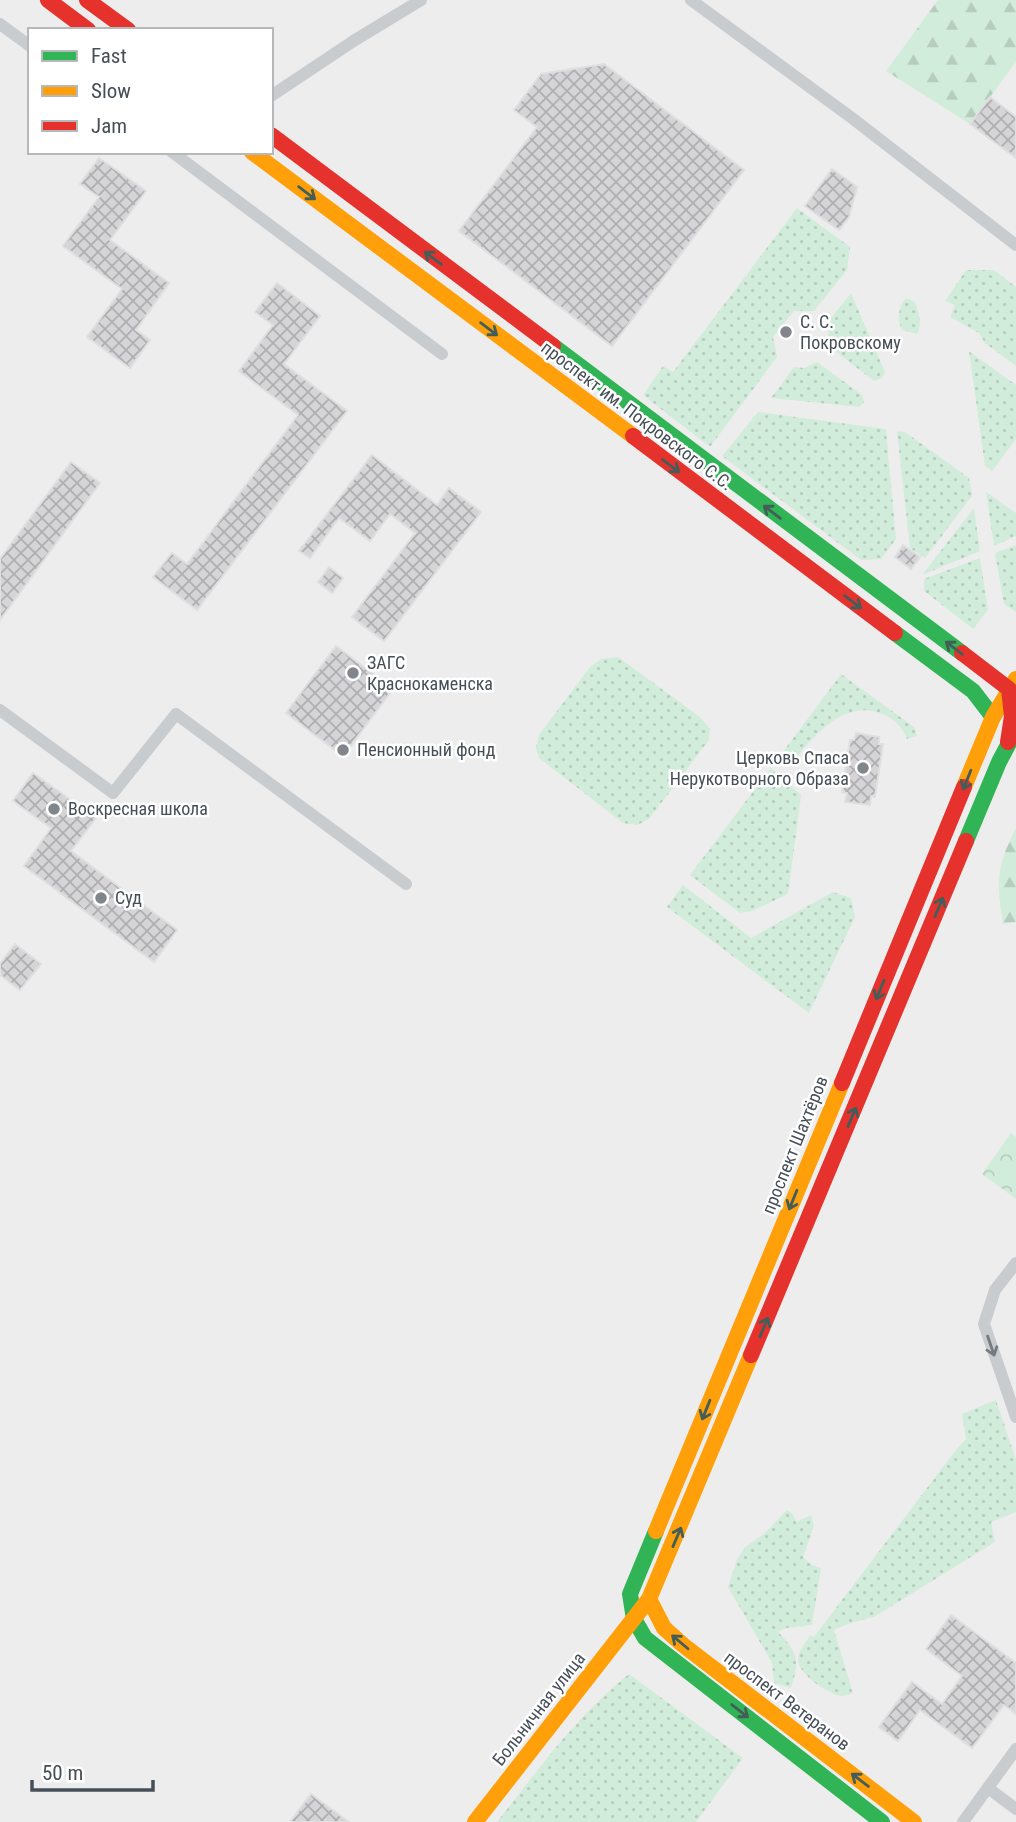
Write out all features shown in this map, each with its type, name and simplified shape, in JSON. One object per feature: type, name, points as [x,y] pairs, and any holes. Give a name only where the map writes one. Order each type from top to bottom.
[{"type":"street","points":[[48,0],[85,28]]},
{"type":"street","points":[[87,0],[125,28]]},
{"type":"street","points":[[273,95],[421,0]]},
{"type":"street","points":[[691,0],[852,118],[1016,245]]},
{"type":"street","points":[[0,24],[28,45]]},
{"type":"street","name":"проспект им. Покровского С.С.","points":[[273,136],[1014,685]]},
{"type":"street","points":[[175,154],[442,354]]},
{"type":"street","name":"проспект им. Покровского С.С.","points":[[255,154],[973,691],[993,717]]},
{"type":"street","points":[[973,691],[1014,685],[1007,746]]},
{"type":"street","name":"проспект Шахтёров","points":[[634,1619],[630,1594],[993,717],[1014,685]]},
{"type":"street","points":[[0,710],[113,793],[176,714],[406,884]]},
{"type":"street","points":[[649,1600],[1016,730]]},
{"type":"street","points":[[1016,1263],[995,1290],[984,1324],[1016,1417]]},
{"type":"street","name":"Больничная улица","points":[[475,1822],[649,1600]]},
{"type":"street","name":"проспект Ветеранов","points":[[649,1600],[664,1628],[683,1645],[914,1822]]},
{"type":"street","name":"проспект Ветеранов","points":[[634,1619],[645,1639],[882,1822]]},
{"type":"street","points":[[963,1822],[1016,1749]]},
{"type":"street","points":[[988,1788],[1016,1809]]},
{"type":"green space","points":[[938,0],[1016,0],[1016,62],[970,124],[886,71]]},
{"type":"green space","points":[[797,208],[850,247],[847,270],[814,311],[794,311],[773,337],[777,357],[710,447],[643,395],[663,366],[673,372]]},
{"type":"green space","points":[[966,270],[994,270],[1016,287],[1016,366],[985,343],[979,333],[950,317],[955,305],[945,301]]},
{"type":"green space","points":[[851,293],[885,372],[882,378],[874,381],[826,344],[829,330],[827,323]]},
{"type":"green space","points":[[906,298],[915,302],[920,322],[917,334],[902,330],[900,326],[900,309]]},
{"type":"green space","points":[[969,351],[1016,385],[1016,439],[992,471],[985,466]]},
{"type":"green space","points":[[817,362],[862,395],[864,402],[859,407],[771,398],[794,367],[804,368]]},
{"type":"green space","points":[[758,412],[886,429],[896,539],[881,559],[861,560],[722,456]]},
{"type":"green space","points":[[897,431],[905,432],[969,478],[972,496],[925,558],[910,548]]},
{"type":"green space","points":[[986,492],[1016,513],[1016,536],[994,546]]},
{"type":"green space","points":[[974,508],[980,551],[922,575]]},
{"type":"green space","points":[[1016,545],[1016,612],[1004,604],[995,553]]},
{"type":"green space","points":[[980,558],[988,610],[973,629],[924,591],[924,579]]},
{"type":"green space","points":[[618,657],[700,717],[710,729],[709,740],[649,819],[637,825],[623,823],[539,758],[536,748],[539,735],[590,667],[601,659]]},
{"type":"green space","points":[[841,674],[914,727],[917,736],[907,739],[897,723],[880,713],[855,711],[833,721],[813,738],[797,757],[777,760]]},
{"type":"green space","points":[[771,768],[801,795],[788,894],[752,911],[740,913],[690,875]]},
{"type":"green space","points":[[1016,828],[1016,922],[1003,924],[999,874]]},
{"type":"green space","points":[[683,885],[751,938],[833,892],[851,898],[855,917],[809,1013],[667,907]]},
{"type":"green space","points":[[1011,1133],[1016,1137],[1016,1199],[982,1174]]},
{"type":"green space","points":[[996,1400],[1016,1460],[1016,1512],[991,1522],[995,1542],[874,1617],[834,1630],[853,1693],[836,1695],[823,1688],[809,1678],[800,1666],[798,1658],[802,1648],[810,1635],[814,1637],[966,1439],[962,1414]]},
{"type":"green space","points":[[787,1510],[792,1513],[796,1522],[811,1515],[814,1526],[803,1557],[812,1565],[821,1568],[812,1625],[786,1628],[778,1632],[790,1645],[795,1657],[796,1670],[791,1688],[774,1683],[772,1663],[728,1587],[744,1548],[765,1533]]},
{"type":"green space","points":[[629,1674],[743,1758],[696,1822],[497,1822],[575,1725]]},
{"type":"building","points":[[604,64],[744,170],[612,346],[459,231],[537,127],[514,110],[541,74]]},
{"type":"building","points":[[990,97],[1016,117],[1016,158],[970,124]]},
{"type":"building","points":[[99,158],[146,191],[110,240],[169,283],[136,330],[150,340],[130,368],[87,337],[122,289],[63,246],[99,197],[80,184]]},
{"type":"building","points":[[832,169],[857,187],[849,217],[839,230],[805,206]]},
{"type":"building","points":[[277,283],[320,316],[284,364],[347,411],[197,610],[153,577],[172,553],[187,564],[298,415],[239,371],[273,325],[255,312]]},
{"type":"building","points":[[372,455],[437,505],[449,488],[481,512],[384,641],[352,617],[415,533],[390,514],[370,541],[339,518],[310,558],[299,551]]},
{"type":"building","points":[[71,462],[100,483],[0,620],[0,559]]},
{"type":"building","points":[[903,545],[920,557],[911,569],[895,557]]},
{"type":"building","points":[[329,567],[343,578],[332,593],[318,582]]},
{"type":"building","points":[[336,646],[393,689],[343,756],[286,713]]},
{"type":"building","name":"Церковь Спаса Нерукотворного Образа","points":[[856,733],[879,737],[879,744],[883,744],[875,797],[871,796],[870,805],[845,802],[847,793],[842,792],[850,740],[854,740]]},
{"type":"building","name":"Суд","points":[[33,773],[96,818],[71,851],[177,930],[154,962],[24,866],[51,828],[13,801]]},
{"type":"building","points":[[15,944],[41,964],[20,990],[0,975],[0,964]]},
{"type":"building","points":[[951,1615],[1016,1663],[1016,1714],[1004,1705],[972,1748],[920,1710],[898,1741],[879,1727],[912,1682],[942,1704],[962,1676],[926,1649]]},
{"type":"building","points":[[311,1794],[349,1822],[290,1822]]},
{"type":"traffic: fast","points":[[553,346],[962,653]]},
{"type":"traffic: fast","points":[[895,633],[973,691],[993,717]]},
{"type":"traffic: fast","points":[[966,841],[999,762],[1016,730]]},
{"type":"traffic: fast","points":[[656,1531],[630,1594],[634,1619],[645,1638],[882,1822]]},
{"type":"traffic: slow","points":[[255,154],[633,436]]},
{"type":"traffic: slow","points":[[964,787],[993,717],[1016,679]]},
{"type":"traffic: slow","points":[[656,1531],[842,1083]]},
{"type":"traffic: slow","points":[[475,1822],[649,1599],[751,1355]]},
{"type":"traffic: slow","points":[[649,1599],[664,1628],[683,1645],[914,1822]]},
{"type":"traffic: jam","points":[[48,0],[85,28]]},
{"type":"traffic: jam","points":[[87,0],[125,28]]},
{"type":"traffic: jam","points":[[273,136],[553,346]]},
{"type":"traffic: jam","points":[[633,436],[895,633]]},
{"type":"traffic: jam","points":[[962,653],[1009,689],[1012,716],[1008,742]]},
{"type":"traffic: jam","points":[[842,1083],[964,787]]},
{"type":"traffic: jam","points":[[751,1355],[966,841]]},
{"type":"place","name":"С. С. Покровскому","points":[[786,332]]},
{"type":"place","name":"ЗАГС Краснокаменска","points":[[353,673]]},
{"type":"place","name":"Пенсионный фонд","points":[[343,750]]},
{"type":"place","name":"Церковь Спаса Нерукотворного Образа","points":[[863,768]]},
{"type":"place","name":"Воскресная школа","points":[[54,809]]},
{"type":"place","name":"Суд","points":[[101,898]]}]
